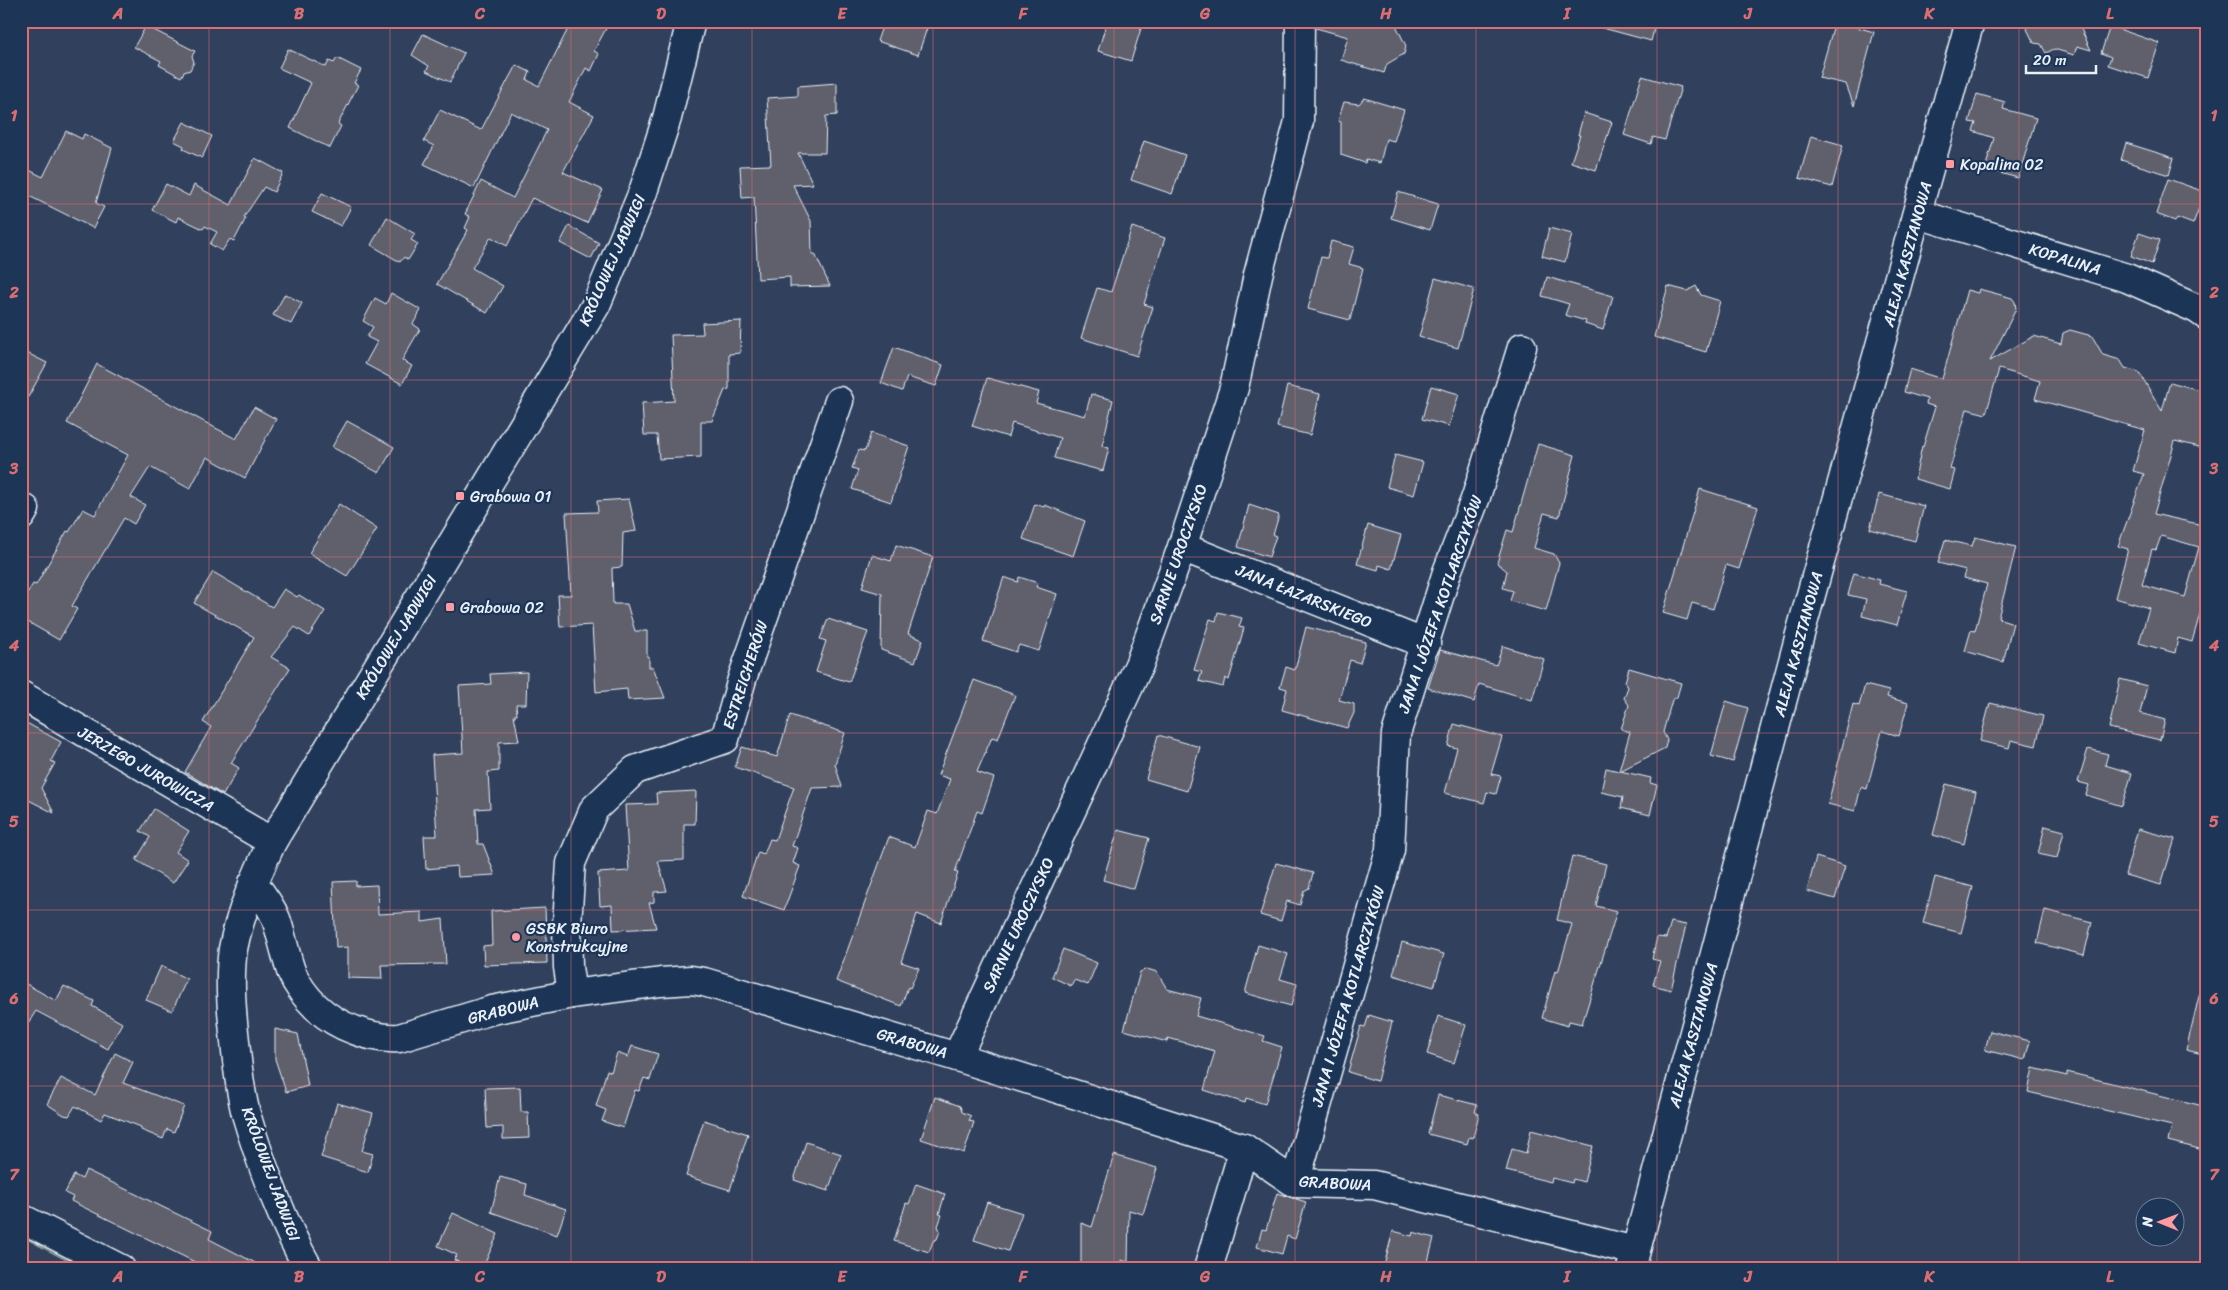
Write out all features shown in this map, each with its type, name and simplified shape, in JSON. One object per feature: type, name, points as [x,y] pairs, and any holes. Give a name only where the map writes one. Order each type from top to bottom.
[{"type":"street","name":"KRÓLOWEJ JADWIGI","points":[[309,1269],[278,1200],[249,1122],[237,1063],[231,1007],[232,962],[237,935],[253,883],[272,842],[596,305],[643,192],[661,137],[690,21]]},
{"type":"street","name":"SARNIE UROCZYSKO","points":[[958,1057],[1139,664],[1182,547],[1234,388],[1258,275],[1299,122],[1300,21]]},
{"type":"street","name":"ALEJA KASZTANOWA","points":[[1633,1260],[1796,648],[1918,214],[1970,21]]},
{"type":"street","name":"KOPALINA","points":[[1918,214],[2127,278],[2207,316]]},
{"type":"street","name":"JANA I JÓZEFA KOTLARCZYKÓW","points":[[1295,1183],[1390,850],[1396,734],[1426,644],[1447,572],[1476,497],[1522,347]]},
{"type":"street","name":"ESTREICHERÓW","points":[[572,994],[568,967],[567,924],[572,863],[594,809],[635,770],[725,739],[742,679],[839,401]]},
{"type":"street","name":"JANA ŁAZARSKIEGO","points":[[1182,547],[1426,644]]},
{"type":"street","name":"JERZEGO JUROWICZA","points":[[21,695],[272,842]]},
{"type":"street","name":"GRABOWA","points":[[253,883],[275,918],[292,972],[299,986],[327,1017],[352,1029],[378,1036],[399,1038],[492,1010],[572,994],[661,982],[692,980],[704,982],[958,1057],[1244,1148],[1295,1183],[1374,1184],[1633,1260]]},
{"type":"street","points":[[1208,1269],[1244,1148]]},
{"type":"street","points":[[21,1218],[121,1269]]},
{"type":"green space","points":[[21,1225],[101,1269],[83,1269],[21,1236]]},
{"type":"building","points":[[572,21],[610,21],[594,51],[599,54],[591,71],[586,68],[569,102],[594,115],[563,172],[603,190],[587,223],[532,198],[507,246],[491,237],[472,268],[503,286],[487,313],[437,284],[468,230],[465,228],[470,217],[465,214],[481,181],[513,198],[547,130],[511,112],[474,188],[424,164],[434,146],[424,141],[440,110],[481,130],[516,65],[530,72],[527,80],[539,86]]},
{"type":"building","points":[[884,21],[917,21],[928,25],[918,55],[877,41]]},
{"type":"building","points":[[1107,21],[1131,21],[1142,25],[1131,61],[1098,51]]},
{"type":"building","points":[[1316,21],[1394,21],[1406,46],[1404,54],[1387,64],[1384,73],[1341,60],[1348,37],[1316,28]]},
{"type":"building","points":[[1600,21],[1656,21],[1651,41],[1599,27]]},
{"type":"building","points":[[1835,21],[1874,32],[1854,106],[1846,84],[1819,78]]},
{"type":"building","points":[[2023,21],[2071,21],[2079,25],[2091,50],[2077,46],[2074,55],[2054,49],[2046,53],[2041,44],[2034,43]]},
{"type":"building","points":[[146,26],[195,51],[192,56],[194,62],[190,70],[184,72],[181,77],[159,65],[161,61],[134,47]]},
{"type":"building","points":[[2110,26],[2159,43],[2148,78],[2108,65],[2111,57],[2101,53]]},
{"type":"building","points":[[423,34],[464,53],[450,82],[426,71],[429,66],[412,55]]},
{"type":"building","points":[[288,49],[326,67],[329,61],[334,63],[337,58],[361,70],[354,83],[358,85],[338,124],[341,126],[330,148],[290,128],[311,83],[279,68]]},
{"type":"building","points":[[1642,76],[1681,87],[1665,140],[1653,137],[1651,144],[1624,135]]},
{"type":"building","points":[[837,83],[837,115],[826,116],[825,153],[798,153],[813,184],[793,185],[811,221],[812,254],[815,254],[830,286],[790,287],[790,277],[758,279],[754,197],[742,198],[740,166],[771,165],[767,98],[798,96],[798,86]]},
{"type":"building","points":[[1977,94],[2005,102],[2003,109],[2036,118],[2018,178],[1985,169],[1994,138],[1973,131],[1976,123],[1969,122]]},
{"type":"building","points":[[1364,98],[1404,110],[1394,141],[1386,139],[1380,163],[1366,159],[1365,163],[1341,155],[1341,122],[1338,121],[1344,102],[1359,104]]},
{"type":"building","points":[[1584,113],[1612,122],[1596,170],[1571,162],[1580,135],[1578,135]]},
{"type":"building","points":[[184,122],[212,136],[202,158],[183,149],[184,146],[174,141]]},
{"type":"building","points":[[66,131],[82,139],[84,134],[112,148],[96,203],[104,207],[93,228],[21,192],[21,166],[43,177]]},
{"type":"building","points":[[1811,136],[1843,145],[1832,187],[1799,178]]},
{"type":"building","points":[[1144,141],[1185,155],[1172,194],[1131,180]]},
{"type":"building","points":[[2126,143],[2174,158],[2169,175],[2121,160]]},
{"type":"building","points":[[255,158],[283,173],[274,192],[264,187],[244,217],[246,218],[234,241],[230,239],[222,251],[210,244],[217,232],[205,226],[203,229],[178,217],[176,222],[152,210],[166,184],[189,196],[194,185],[231,205]]},
{"type":"building","points":[[2168,179],[2205,192],[2193,224],[2177,218],[2175,221],[2156,214]]},
{"type":"building","points":[[1398,192],[1438,204],[1430,230],[1391,218]]},
{"type":"building","points":[[322,193],[351,207],[341,226],[312,212]]},
{"type":"building","points":[[387,217],[415,234],[411,240],[418,244],[408,260],[404,257],[400,262],[371,245]]},
{"type":"building","points":[[569,226],[599,243],[591,259],[560,243]]},
{"type":"building","points":[[1132,227],[1165,238],[1144,304],[1153,307],[1137,356],[1081,338],[1097,288],[1111,292]]},
{"type":"building","points":[[1549,228],[1572,234],[1565,262],[1542,256]]},
{"type":"building","points":[[2139,233],[2160,240],[2152,264],[2131,256]]},
{"type":"building","points":[[1331,241],[1354,247],[1349,264],[1363,268],[1350,320],[1308,309],[1321,257],[1327,258]]},
{"type":"building","points":[[1547,277],[1613,296],[1603,330],[1585,324],[1586,321],[1565,315],[1569,304],[1542,296]]},
{"type":"building","points":[[1435,278],[1474,289],[1458,348],[1419,337]]},
{"type":"building","points":[[1668,286],[1687,291],[1696,286],[1701,295],[1720,301],[1706,352],[1654,337]]},
{"type":"building","points":[[1979,289],[2012,298],[2015,302],[2016,309],[1990,361],[2034,336],[2061,344],[2063,333],[2070,330],[2092,336],[2103,355],[2120,360],[2125,368],[2139,372],[2162,411],[2170,382],[2207,392],[2207,420],[2199,447],[2175,441],[2154,514],[2207,526],[2207,589],[2192,642],[2178,638],[2175,653],[2139,643],[2149,608],[2115,598],[2128,549],[2118,546],[2144,474],[2133,471],[2145,430],[2035,399],[2040,381],[1999,369],[1986,414],[1967,409],[1950,469],[1955,470],[1950,489],[1915,479],[1922,446],[1935,407],[1926,404],[1927,399],[1904,392],[1910,369],[1942,379],[1967,290],[1978,293]],"holes":[[[2161,536],[2199,547],[2185,597],[2142,585],[2152,549],[2156,550]]]},
{"type":"building","points":[[391,293],[421,310],[413,324],[420,329],[402,360],[412,366],[402,384],[365,364],[377,342],[367,337],[373,327],[363,321],[375,298],[386,304]]},
{"type":"building","points":[[285,294],[302,303],[291,324],[273,315]]},
{"type":"building","points":[[741,321],[740,353],[729,354],[729,389],[725,390],[712,421],[701,421],[701,457],[659,459],[657,435],[644,435],[642,403],[674,401],[671,335],[703,334],[702,323]]},
{"type":"building","points":[[894,347],[943,365],[936,386],[907,377],[902,391],[881,383]]},
{"type":"building","points":[[21,350],[47,363],[21,410]]},
{"type":"building","points":[[97,364],[236,439],[254,407],[276,419],[245,478],[207,457],[190,489],[150,467],[131,497],[145,505],[134,524],[124,518],[72,606],[77,609],[59,640],[21,618],[21,603],[33,584],[36,585],[67,531],[69,532],[83,509],[95,515],[128,455],[67,423]]},
{"type":"building","points":[[987,378],[1039,392],[1036,403],[1085,416],[1091,394],[1113,400],[1102,446],[1109,448],[1103,471],[1054,458],[1060,438],[1012,423],[1008,437],[972,426]]},
{"type":"building","points":[[1287,386],[1320,394],[1310,435],[1277,427]]},
{"type":"building","points":[[1431,386],[1459,394],[1449,426],[1422,419]]},
{"type":"building","points":[[347,421],[394,447],[379,473],[332,447]]},
{"type":"building","points":[[871,433],[909,446],[891,502],[852,489],[858,470],[852,468],[859,450],[865,451]]},
{"type":"building","points":[[1538,444],[1575,455],[1559,517],[1544,513],[1534,548],[1554,554],[1559,563],[1546,611],[1510,601],[1513,591],[1503,588],[1507,571],[1497,563],[1507,530],[1513,532]]},
{"type":"building","points":[[1395,455],[1423,462],[1414,495],[1387,487]]},
{"type":"building","points":[[1700,489],[1758,507],[1739,569],[1726,565],[1713,609],[1692,603],[1687,620],[1663,613]]},
{"type":"building","points":[[1879,494],[1924,506],[1915,541],[1870,529]]},
{"type":"building","points":[[629,499],[636,531],[623,533],[622,567],[612,568],[613,604],[627,604],[635,631],[647,631],[649,667],[653,667],[665,698],[628,700],[627,689],[596,692],[592,625],[560,627],[558,595],[571,595],[566,513],[598,512],[597,501]]},
{"type":"building","points":[[339,504],[377,529],[347,576],[309,553]]},
{"type":"building","points":[[1035,504],[1044,507],[1045,505],[1085,521],[1073,556],[1023,539]]},
{"type":"building","points":[[1249,505],[1279,515],[1273,535],[1276,536],[1269,557],[1238,547]]},
{"type":"building","points":[[1368,525],[1401,535],[1391,569],[1379,565],[1378,570],[1357,564]]},
{"type":"building","points":[[1975,537],[2016,547],[1998,618],[2013,623],[2003,662],[1965,651],[1971,630],[1975,631],[1987,584],[1964,578],[1966,570],[1938,563],[1945,540],[1972,546]]},
{"type":"building","points":[[896,545],[933,557],[908,634],[923,640],[915,662],[881,650],[882,594],[862,588],[872,555],[891,561]]},
{"type":"building","points":[[213,572],[272,607],[284,589],[297,597],[299,595],[325,611],[309,636],[295,627],[271,657],[290,668],[231,763],[239,768],[223,795],[185,772],[211,727],[203,722],[254,637],[194,603]]},
{"type":"building","points":[[1854,573],[1880,580],[1879,584],[1907,591],[1897,625],[1862,616],[1866,599],[1848,595]]},
{"type":"building","points":[[1004,577],[1018,582],[1019,577],[1038,583],[1036,587],[1057,594],[1039,651],[1019,645],[1016,652],[983,641]]},
{"type":"building","points":[[1218,612],[1242,618],[1239,627],[1244,628],[1229,680],[1225,678],[1223,687],[1199,681],[1202,672],[1194,670],[1210,619],[1216,621]]},
{"type":"building","points":[[828,619],[868,632],[849,682],[816,672],[826,641],[820,639]]},
{"type":"building","points":[[1306,627],[1366,642],[1360,663],[1350,660],[1339,700],[1354,704],[1354,713],[1347,728],[1282,710],[1287,689],[1280,687],[1286,667],[1295,670]]},
{"type":"building","points":[[1503,646],[1544,659],[1532,700],[1479,684],[1474,702],[1428,688],[1440,650],[1496,665]]},
{"type":"building","points":[[1629,668],[1681,683],[1677,697],[1672,700],[1663,732],[1667,740],[1665,748],[1620,771],[1651,778],[1650,783],[1657,785],[1650,815],[1621,808],[1623,797],[1601,792],[1606,768],[1619,771],[1630,732],[1621,729],[1629,705],[1624,698],[1628,687],[1625,682]]},
{"type":"building","points":[[527,672],[526,704],[516,704],[517,715],[514,715],[519,741],[499,742],[499,771],[488,772],[490,808],[476,809],[478,844],[483,844],[495,875],[458,877],[457,866],[426,869],[424,836],[437,836],[432,755],[463,753],[459,686],[491,684],[490,674]]},
{"type":"building","points":[[2120,679],[2147,686],[2140,713],[2165,720],[2160,740],[2109,728]]},
{"type":"building","points":[[974,680],[1015,695],[998,739],[992,737],[977,772],[994,778],[982,813],[977,811],[955,872],[958,873],[941,923],[917,914],[901,962],[919,968],[910,988],[908,987],[901,1006],[836,981],[889,837],[915,847],[928,811],[937,814],[950,779],[938,775]]},
{"type":"building","points":[[1865,685],[1889,691],[1887,697],[1908,703],[1899,736],[1882,731],[1867,789],[1861,787],[1855,811],[1828,804],[1853,704],[1859,706]]},
{"type":"building","points":[[1726,701],[1748,708],[1733,762],[1711,756]]},
{"type":"building","points":[[1990,703],[2043,716],[2036,746],[2011,740],[2009,748],[1980,741]]},
{"type":"building","points":[[790,715],[845,733],[835,764],[842,787],[812,788],[792,846],[798,848],[793,863],[800,866],[784,910],[743,896],[758,852],[764,854],[770,839],[775,840],[794,787],[735,767],[742,747],[777,757]]},
{"type":"building","points":[[21,720],[61,742],[51,761],[55,763],[41,788],[54,813],[21,796]]},
{"type":"building","points":[[1454,724],[1502,737],[1491,774],[1501,776],[1496,794],[1487,792],[1484,803],[1445,793],[1457,748],[1448,746]]},
{"type":"building","points":[[1158,735],[1200,747],[1187,791],[1146,779]]},
{"type":"building","points":[[2088,749],[2108,754],[2105,765],[2132,773],[2122,806],[2086,795],[2089,785],[2078,782]]},
{"type":"building","points":[[1946,784],[1976,792],[1964,844],[1933,835]]},
{"type":"building","points":[[696,791],[695,824],[684,824],[684,860],[658,861],[667,891],[654,892],[654,902],[649,903],[656,928],[613,930],[612,905],[600,906],[598,873],[629,871],[625,805],[657,804],[656,793]]},
{"type":"building","points":[[154,809],[189,831],[176,852],[188,860],[173,883],[136,860],[150,837],[140,831]]},
{"type":"building","points":[[2045,826],[2064,831],[2057,858],[2038,854]]},
{"type":"building","points":[[2138,829],[2175,839],[2161,885],[2125,875]]},
{"type":"building","points":[[1118,830],[1149,838],[1134,889],[1103,880]]},
{"type":"building","points":[[1572,856],[1606,864],[1596,906],[1617,911],[1582,1024],[1569,1021],[1568,1026],[1542,1018],[1555,971],[1558,972],[1572,924],[1557,920]]},
{"type":"building","points":[[1816,857],[1845,866],[1835,899],[1807,891]]},
{"type":"building","points":[[1276,863],[1313,873],[1309,888],[1304,891],[1300,905],[1287,901],[1281,921],[1260,915]]},
{"type":"building","points":[[1935,877],[1973,887],[1961,933],[1923,923]]},
{"type":"building","points":[[356,881],[356,886],[377,885],[378,914],[422,912],[422,922],[443,919],[446,964],[381,965],[382,979],[348,978],[348,947],[336,948],[333,882]]},
{"type":"building","points":[[545,908],[547,963],[484,965],[483,946],[492,945],[491,911]]},
{"type":"building","points":[[2045,910],[2092,922],[2084,955],[2037,943]]},
{"type":"building","points":[[1671,922],[1686,925],[1671,990],[1653,985],[1660,961],[1652,959],[1657,937],[1666,938]]},
{"type":"building","points":[[1402,942],[1444,954],[1434,987],[1393,975]]},
{"type":"building","points":[[1258,945],[1288,954],[1280,979],[1297,984],[1291,1006],[1245,993]]},
{"type":"building","points":[[1063,949],[1097,963],[1088,985],[1074,980],[1071,986],[1052,977]]},
{"type":"building","points":[[161,966],[187,979],[172,1011],[146,1000]]},
{"type":"building","points":[[1147,969],[1157,972],[1167,989],[1201,998],[1196,1016],[1265,1036],[1263,1041],[1282,1047],[1265,1104],[1246,1098],[1245,1103],[1204,1090],[1215,1051],[1168,1038],[1167,1042],[1124,1030],[1140,972]]},
{"type":"building","points":[[21,981],[56,1001],[64,986],[94,1001],[92,1006],[122,1023],[108,1049],[36,1011],[21,1034]]},
{"type":"building","points":[[2200,992],[2207,993],[2207,1055],[2186,1050]]},
{"type":"building","points":[[1369,1015],[1392,1022],[1377,1081],[1348,1072],[1361,1026],[1365,1027]]},
{"type":"building","points":[[1438,1016],[1466,1025],[1454,1063],[1427,1054]]},
{"type":"building","points":[[275,1029],[298,1034],[308,1086],[286,1092],[275,1059]]},
{"type":"building","points":[[1990,1031],[2030,1041],[2025,1060],[1985,1050]]},
{"type":"building","points":[[632,1046],[658,1054],[650,1080],[644,1078],[639,1091],[635,1090],[623,1128],[602,1121],[606,1110],[596,1106],[607,1070],[611,1072],[617,1053],[628,1057]]},
{"type":"building","points":[[115,1053],[133,1062],[123,1083],[184,1106],[174,1132],[167,1129],[163,1139],[141,1130],[141,1127],[105,1113],[101,1120],[75,1106],[69,1116],[64,1115],[47,1104],[61,1078],[95,1095]]},
{"type":"building","points":[[2033,1068],[2067,1076],[2067,1072],[2207,1107],[2207,1151],[2168,1141],[2172,1126],[2028,1092]]},
{"type":"building","points":[[520,1087],[521,1112],[528,1112],[529,1138],[503,1139],[503,1127],[487,1128],[485,1088]]},
{"type":"building","points":[[1438,1095],[1477,1105],[1475,1112],[1479,1114],[1473,1138],[1469,1137],[1467,1144],[1428,1134]]},
{"type":"building","points":[[935,1097],[960,1106],[962,1112],[971,1116],[969,1121],[974,1122],[964,1153],[921,1139]]},
{"type":"building","points":[[337,1103],[373,1113],[362,1151],[373,1154],[368,1172],[321,1157]]},
{"type":"building","points":[[704,1120],[748,1134],[730,1190],[686,1176]]},
{"type":"building","points":[[1531,1130],[1593,1146],[1584,1182],[1573,1179],[1572,1183],[1552,1178],[1551,1182],[1506,1171],[1512,1149],[1526,1153]]},
{"type":"building","points":[[806,1142],[841,1154],[828,1191],[794,1180]]},
{"type":"building","points":[[1114,1155],[1157,1168],[1143,1214],[1129,1210],[1128,1262],[1121,1260],[1118,1269],[1081,1269],[1081,1223],[1092,1227]]},
{"type":"building","points":[[86,1170],[212,1231],[209,1239],[267,1269],[209,1269],[71,1201],[73,1197],[65,1193],[74,1175],[82,1179]]},
{"type":"building","points":[[500,1177],[527,1184],[525,1195],[566,1209],[557,1235],[491,1212]]},
{"type":"building","points":[[916,1184],[945,1194],[939,1214],[942,1215],[938,1226],[940,1231],[937,1239],[933,1241],[929,1252],[894,1241],[906,1203],[909,1204]]},
{"type":"building","points":[[1277,1193],[1306,1202],[1295,1239],[1287,1236],[1282,1254],[1257,1247],[1262,1229],[1266,1230]]},
{"type":"building","points":[[987,1202],[1022,1213],[1008,1251],[974,1240]]},
{"type":"building","points":[[453,1213],[498,1234],[482,1269],[473,1269],[454,1260],[457,1255],[438,1246]]},
{"type":"building","points":[[1393,1231],[1412,1236],[1413,1232],[1434,1238],[1426,1269],[1383,1269]]},
{"type":"place","name":"Kopalina 02","points":[[1950,164]]},
{"type":"place","name":"Grabowa 01","points":[[460,496]]},
{"type":"place","name":"Grabowa 02","points":[[450,607]]},
{"type":"place","name":"GSBK Biuro Konstrukcyjne","points":[[516,937]]}]
